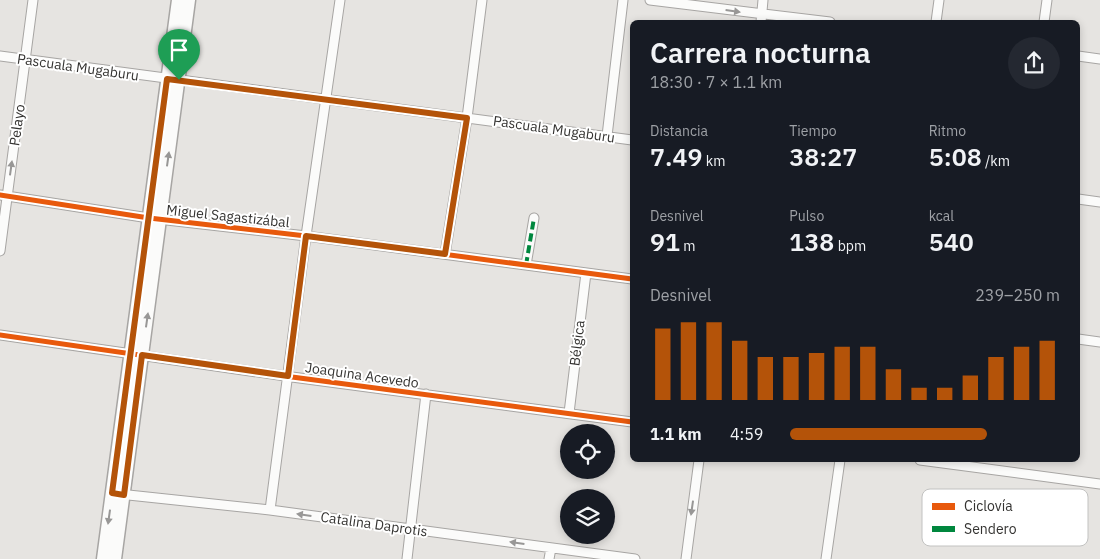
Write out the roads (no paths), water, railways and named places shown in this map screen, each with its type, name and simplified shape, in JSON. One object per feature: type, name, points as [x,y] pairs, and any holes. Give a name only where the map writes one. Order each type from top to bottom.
[{"type":"main road","points":[[115,559],[118,494],[173,80],[178,0]]},
{"type":"main road","points":[[173,80],[190,0]]},
{"type":"main road","points":[[103,559],[118,494]]},
{"type":"street","name":"Pelayo","points":[[0,251],[4,195],[26,60],[33,0]]},
{"type":"street","points":[[270,510],[306,236],[340,0]]},
{"type":"street","points":[[445,254],[467,118],[482,0]]},
{"type":"street","points":[[607,136],[623,0]]},
{"type":"street","points":[[650,0],[761,19],[784,20]]},
{"type":"street","points":[[761,19],[763,0]]},
{"type":"street","points":[[936,20],[939,0]]},
{"type":"street","points":[[1044,20],[1047,0]]},
{"type":"street","name":"Pascuala Mugaburu","points":[[0,56],[630,140]]},
{"type":"street","points":[[1080,56],[1100,59]]},
{"type":"street","name":"Miguel Sagastizábal","points":[[4,195],[155,218],[630,279]]},
{"type":"street","points":[[1080,200],[1100,202]]},
{"type":"street","points":[[526,265],[534,218]]},
{"type":"street","name":"Bélgica","points":[[569,413],[586,273]]},
{"type":"street","name":"Joaquina Acevedo","points":[[0,334],[288,376],[630,422]]},
{"type":"street","points":[[1080,339],[1100,342]]},
{"type":"street","points":[[407,559],[426,394]]},
{"type":"street","points":[[686,559],[699,462]]},
{"type":"street","points":[[826,559],[840,462]]},
{"type":"street","points":[[935,462],[1100,484]]},
{"type":"street","name":"Catalina Daprotis","points":[[118,494],[270,510],[635,559]]},
{"type":"street","points":[[549,559],[551,548]]}]
